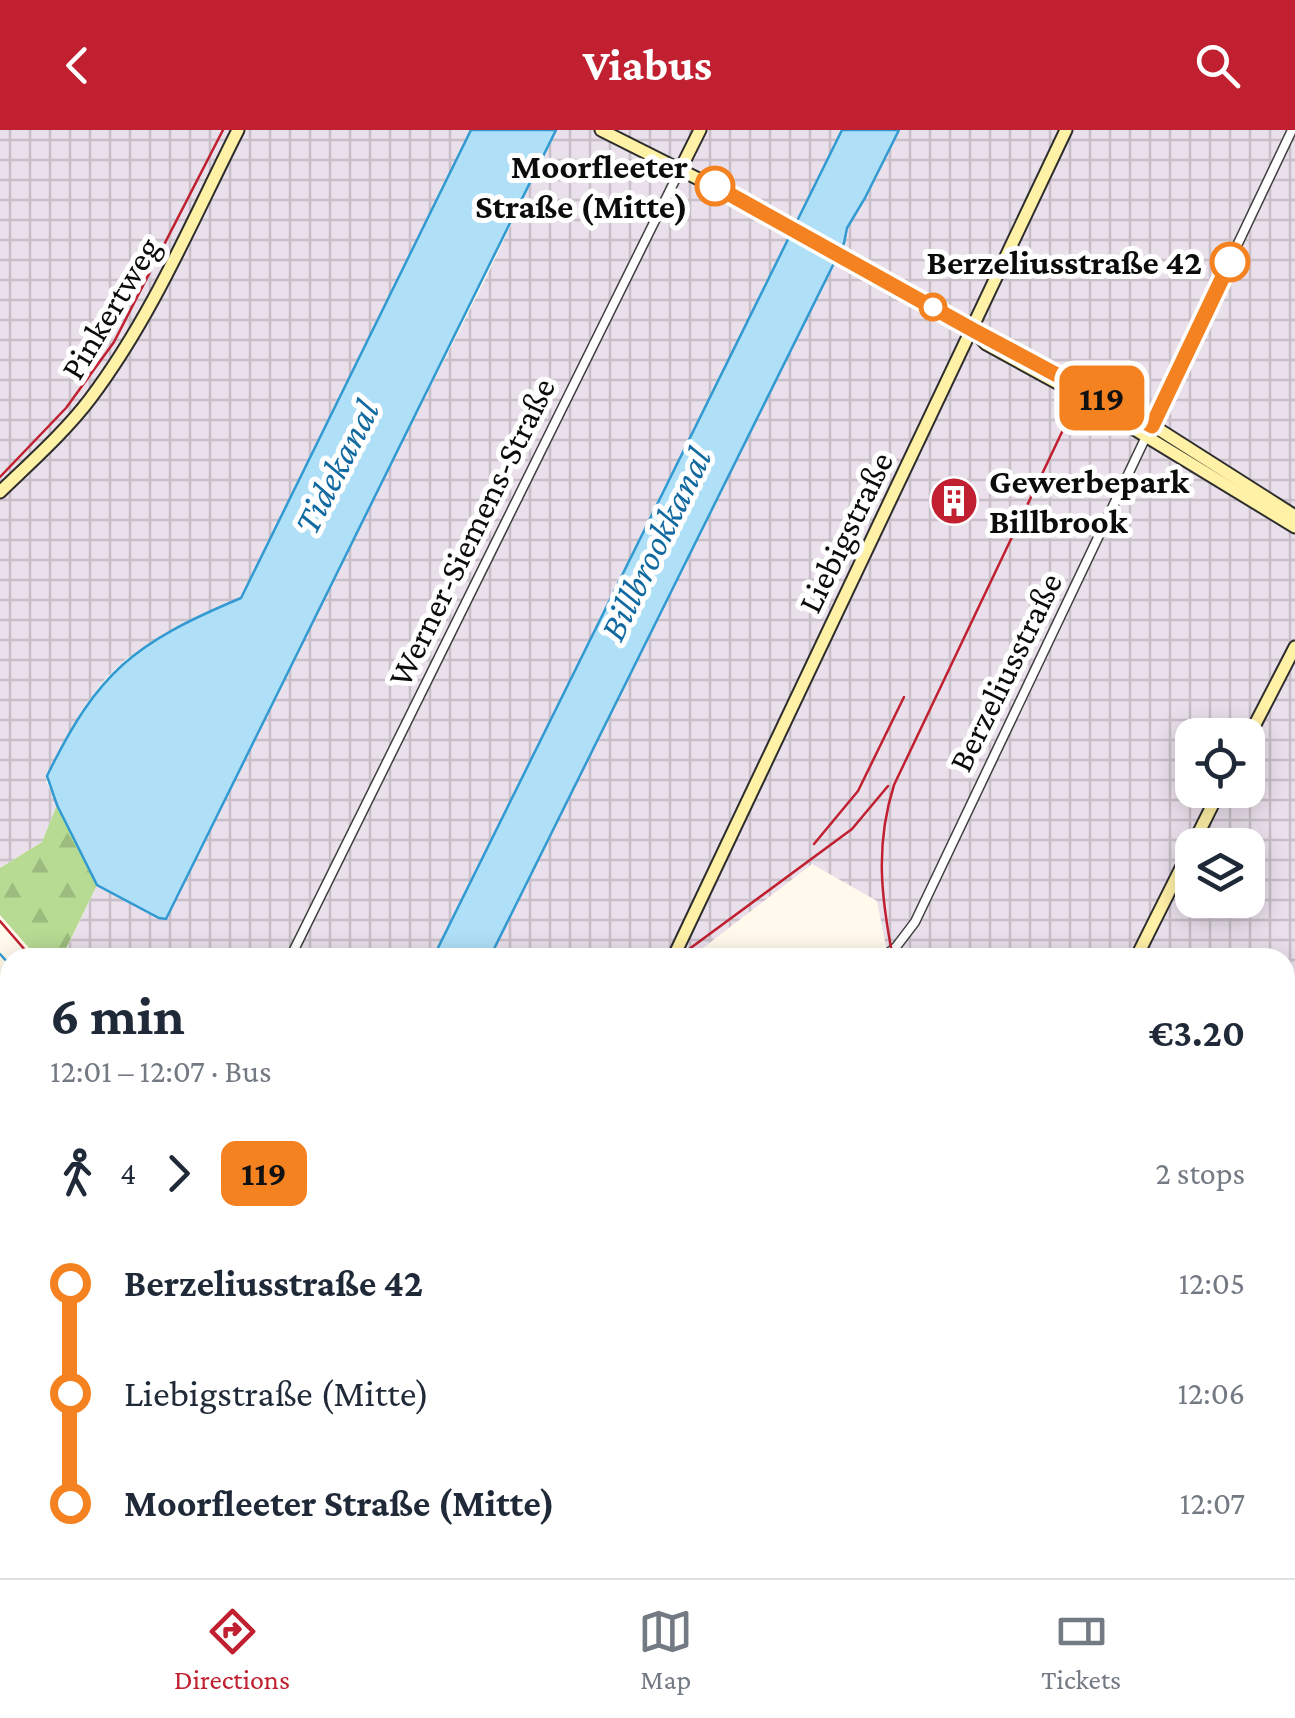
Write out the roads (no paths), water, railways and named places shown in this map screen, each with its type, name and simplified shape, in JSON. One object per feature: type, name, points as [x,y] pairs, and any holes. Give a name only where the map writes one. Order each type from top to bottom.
[{"type":"main road","name":"Pinkertweg","points":[[0,492],[88,402],[116,362],[142,322],[238,130]]},
{"type":"main road","points":[[601,130],[849,258],[973,330],[986,344],[1295,516]]},
{"type":"main road","name":"Werner-Siemens-Straße","points":[[681,168],[700,130]]},
{"type":"main road","name":"Liebigstraße","points":[[679,948],[1066,130]]},
{"type":"main road","points":[[1149,432],[1295,527]]},
{"type":"main road","points":[[1258,718],[1295,647]]},
{"type":"main road","points":[[1141,948],[1211,808]]},
{"type":"street","name":"Berzeliusstraße","points":[[896,948],[915,922],[1292,130]]},
{"type":"street","name":"Werner-Siemens-Straße","points":[[295,948],[681,168]]},
{"type":"water","name":"Tidekanal","points":[[471,130],[556,130],[166,919],[159,918],[97,885],[57,805],[47,776],[84,710],[123,664],[173,630],[241,598]]},
{"type":"water","name":"Billbrookkanal","points":[[842,130],[899,130],[847,228],[844,243],[494,948],[438,948]]},
{"type":"railway","points":[[0,477],[66,408],[114,342],[223,130]]},
{"type":"railway","points":[[891,948],[882,850],[894,785],[1072,411]]},
{"type":"railway","points":[[814,844],[858,791],[904,697]]},
{"type":"railway","points":[[691,948],[852,829],[888,786]]},
{"type":"railway","points":[[0,921],[23,948]]},
{"type":"place","name":"Moorfleeter Straße (Mitte)","points":[[715,186]]},
{"type":"place","name":"Berzeliusstraße 42","points":[[1230,262]]},
{"type":"place","name":"Gewerbepark Billbrook","points":[[954,501]]}]
